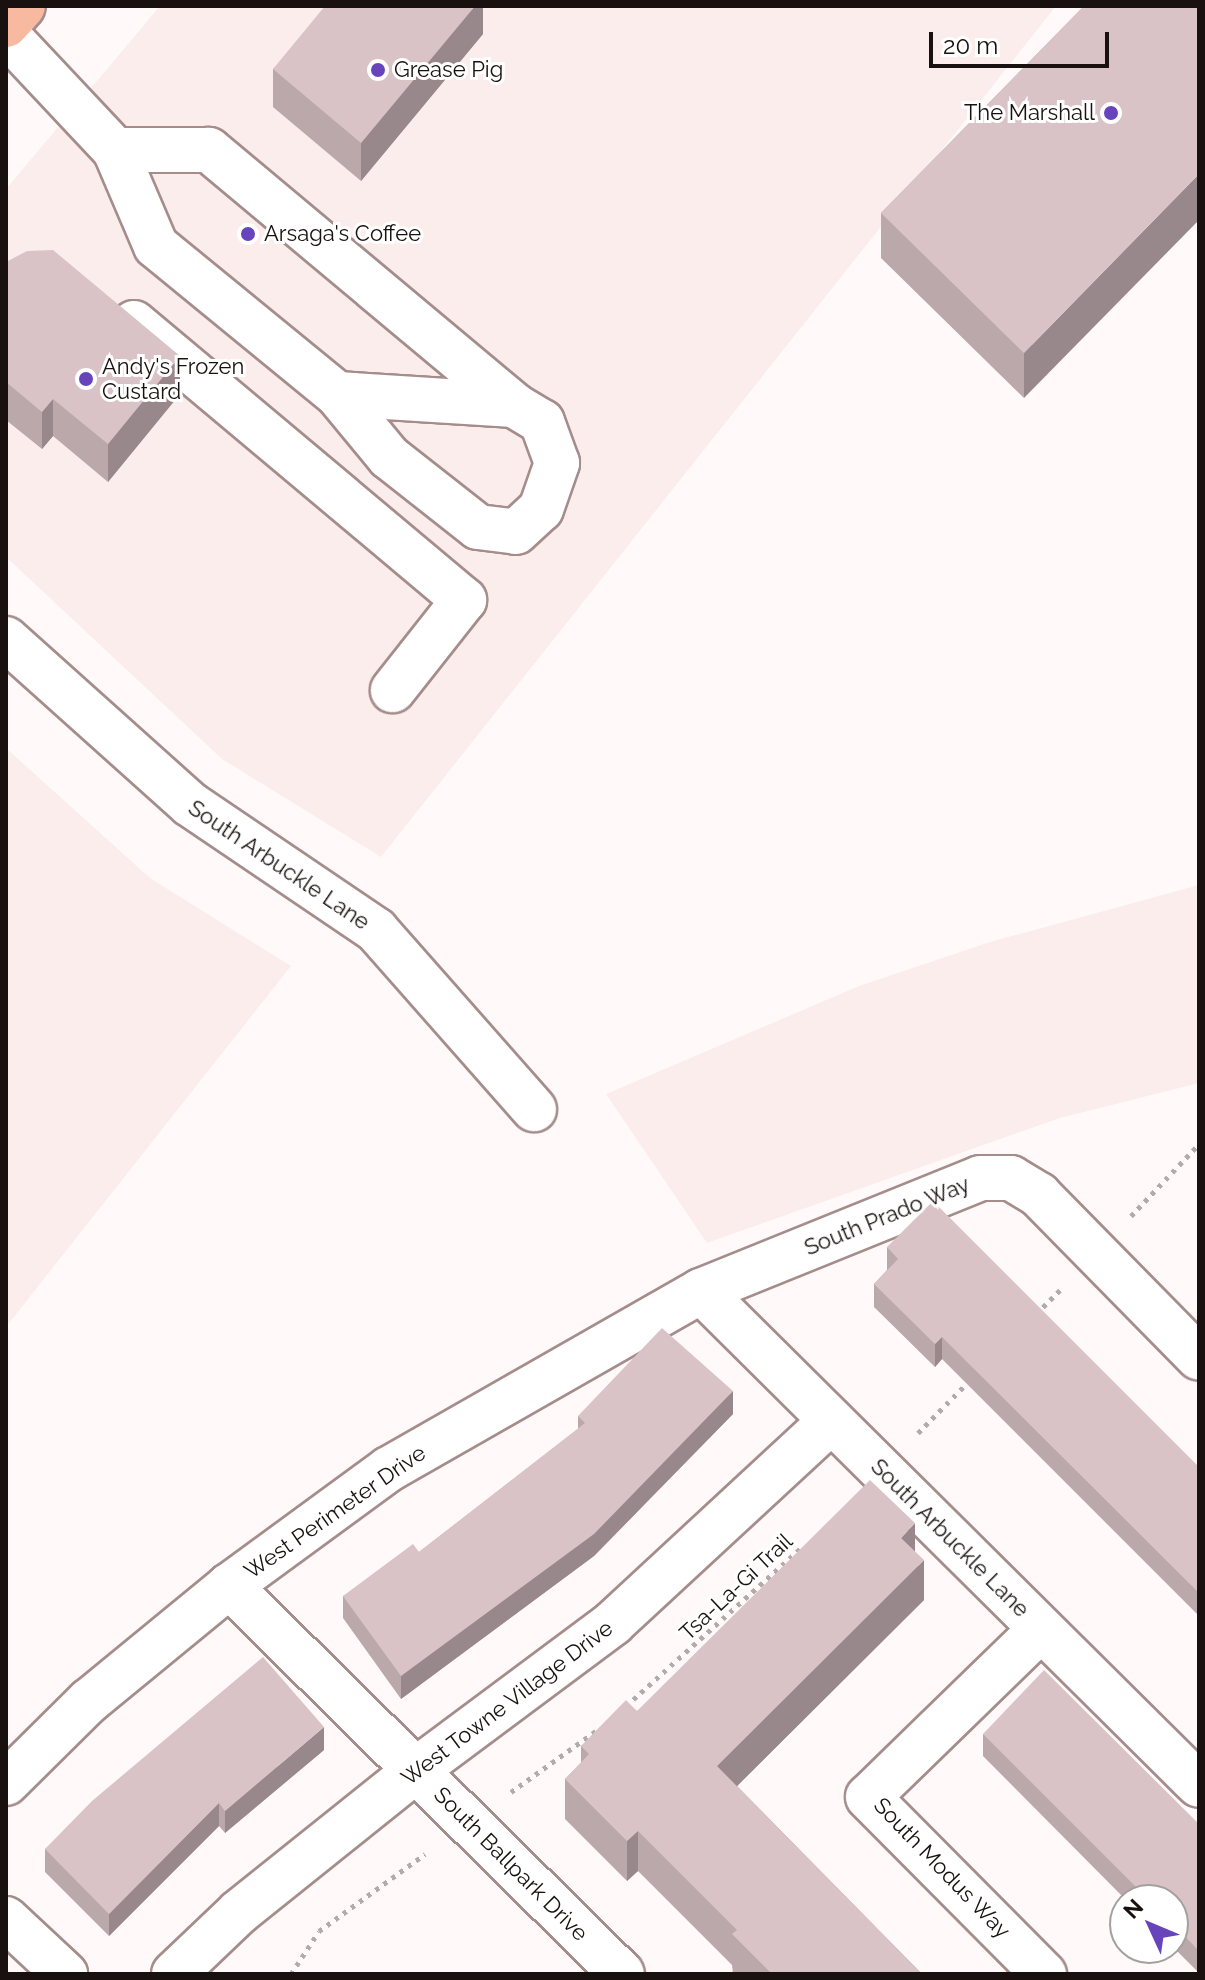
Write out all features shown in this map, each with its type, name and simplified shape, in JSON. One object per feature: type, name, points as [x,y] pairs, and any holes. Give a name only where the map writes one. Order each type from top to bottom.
[{"type":"main road","points":[[6,25],[23,6]]},
{"type":"street","points":[[6,34],[115,150],[156,246],[337,394],[389,457],[478,527],[516,532],[541,509],[557,463],[542,422],[514,405],[209,150],[115,150]]},
{"type":"street","points":[[98,293],[464,600],[393,690]]},
{"type":"street","points":[[337,394],[514,405]]},
{"type":"street","name":"South Arbuckle Lane","points":[[6,639],[190,804],[376,930],[534,1109]]},
{"type":"street","name":"South Prado Way","points":[[701,1291],[980,1178],[1011,1178],[1039,1195],[1199,1358]]},
{"type":"street","name":"South Arbuckle Lane","points":[[701,1291],[1199,1785]]},
{"type":"street","name":"West Perimeter Drive","points":[[6,1783],[89,1701],[229,1586],[389,1469],[701,1291]]},
{"type":"street","name":"West Towne Village Drive","points":[[174,1974],[239,1912],[416,1770],[613,1623],[831,1421]]},
{"type":"street","name":"South Ballpark Drive","points":[[229,1586],[622,1974]]},
{"type":"street","name":"South Modus Way","points":[[1041,1629],[868,1797],[1044,1974]]},
{"type":"street","points":[[6,1919],[65,1974]]},
{"type":"path","points":[[1031,1319],[1199,1144]]},
{"type":"path","points":[[881,1470],[978,1373]]},
{"type":"path","name":"Tsa-La-Gi Trail","points":[[621,1711],[806,1543]]},
{"type":"path","points":[[291,1974],[319,1931],[609,1720]]},
{"type":"shaded area","points":[[160,6],[1056,6],[381,857],[222,759],[6,557],[6,189]]},
{"type":"shaded area","points":[[6,748],[150,878],[291,966],[6,1327]]},
{"type":"shaded area","points":[[1199,885],[1199,1083],[1060,1118],[707,1243],[606,1094],[859,986],[990,942]]},
{"type":"building","name":"Grease Pig","points":[[325,6],[475,6],[361,143],[273,69]]},
{"type":"building","name":"The Marshall","points":[[1084,6],[1199,6],[1199,174],[1024,353],[881,213]]},
{"type":"building","name":"Andy's Frozen Custard","points":[[53,250],[180,356],[108,444],[53,399],[42,412],[6,382],[6,262],[27,251]]},
{"type":"building","points":[[933,1201],[1199,1467],[1199,1593],[942,1337],[935,1344],[874,1284],[898,1259],[887,1247]]},
{"type":"building","points":[[662,1328],[733,1391],[594,1534],[401,1676],[343,1596],[413,1544],[419,1552],[585,1423],[578,1416]]},
{"type":"building","points":[[870,1480],[915,1523],[901,1538],[924,1560],[717,1766],[922,1974],[772,1974],[732,1934],[737,1930],[638,1831],[627,1841],[565,1779],[589,1754],[581,1746],[626,1700],[637,1711]]},
{"type":"building","points":[[263,1657],[324,1727],[225,1811],[219,1803],[109,1914],[45,1849],[92,1801]]},
{"type":"building","points":[[1044,1670],[1199,1824],[1199,1951],[1189,1941],[1189,1884],[1133,1884],[983,1734]]},
{"type":"place","name":"Grease Pig","points":[[378,70]]},
{"type":"place","name":"The Marshall","points":[[1111,113]]},
{"type":"place","name":"Arsaga's Coffee","points":[[248,234]]},
{"type":"place","name":"Andy's Frozen Custard","points":[[86,379]]}]
